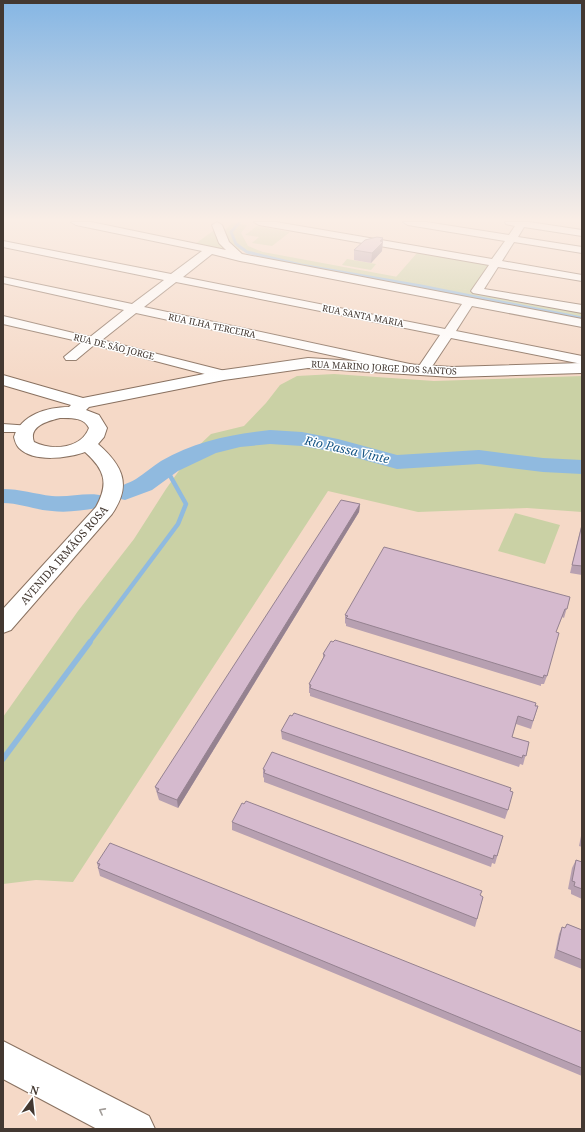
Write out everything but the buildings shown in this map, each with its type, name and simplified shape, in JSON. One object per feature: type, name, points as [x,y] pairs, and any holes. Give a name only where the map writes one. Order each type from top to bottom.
[{"type":"street","name":"RUA SANTA MARIA","points":[[158,275],[582,360]]},
{"type":"street","points":[[71,357],[178,275]]},
{"type":"street","points":[[328,275],[582,323]]},
{"type":"street","points":[[488,275],[477,290],[582,309]]},
{"type":"street","points":[[564,275],[582,278]]},
{"type":"street","name":"RUA ILHA TERCEIRA","points":[[3,280],[422,371]]},
{"type":"street","points":[[422,371],[469,302]]},
{"type":"street","name":"RUA DE SÃO JORGE","points":[[3,320],[224,375]]},
{"type":"street","name":"RUA MARINO JORGE DOS SANTOS","points":[[26,429],[34,422],[46,416],[78,408],[224,375],[308,363],[422,371],[480,372],[582,368]]},
{"type":"street","points":[[3,380],[78,408],[91,418],[97,425],[97,432],[95,437],[86,444],[66,452],[42,452],[26,445],[23,437],[26,429],[3,428]]},
{"type":"street","name":"AVENIDA IRMÃOS ROSA","points":[[3,624],[105,510],[110,502],[115,486],[113,472],[104,460],[86,444]]},
{"type":"street","points":[[3,1059],[136,1129]]},
{"type":"green space","points":[[340,275],[386,275],[582,311],[582,321]]},
{"type":"green space","points":[[398,275],[483,275],[472,291],[396,277]]},
{"type":"green space","points":[[334,374],[434,381],[582,376],[582,512],[527,508],[418,512],[328,491],[73,882],[36,880],[3,884],[3,717],[78,611],[134,539],[166,489],[193,451],[211,434],[244,426],[266,403],[280,385],[297,376]]},
{"type":"green space","points":[[515,513],[560,525],[545,564],[498,551]]},
{"type":"waterway","points":[[357,275],[582,318]]},
{"type":"waterway","name":"Rio Passa Vinte","points":[[125,493],[143,485],[170,466],[208,448],[239,440],[270,437],[302,439],[338,446],[397,462],[479,457],[543,465],[582,467]]},
{"type":"waterway","name":"Rio Passa Vinte","points":[[169,470],[170,466]]},
{"type":"waterway","points":[[89,643],[178,524],[186,504],[168,472],[169,469]]},
{"type":"waterway","name":"Rio Passa Vinte","points":[[3,496],[14,496],[53,504],[96,501]]},
{"type":"waterway","points":[[3,759],[90,642]]}]
